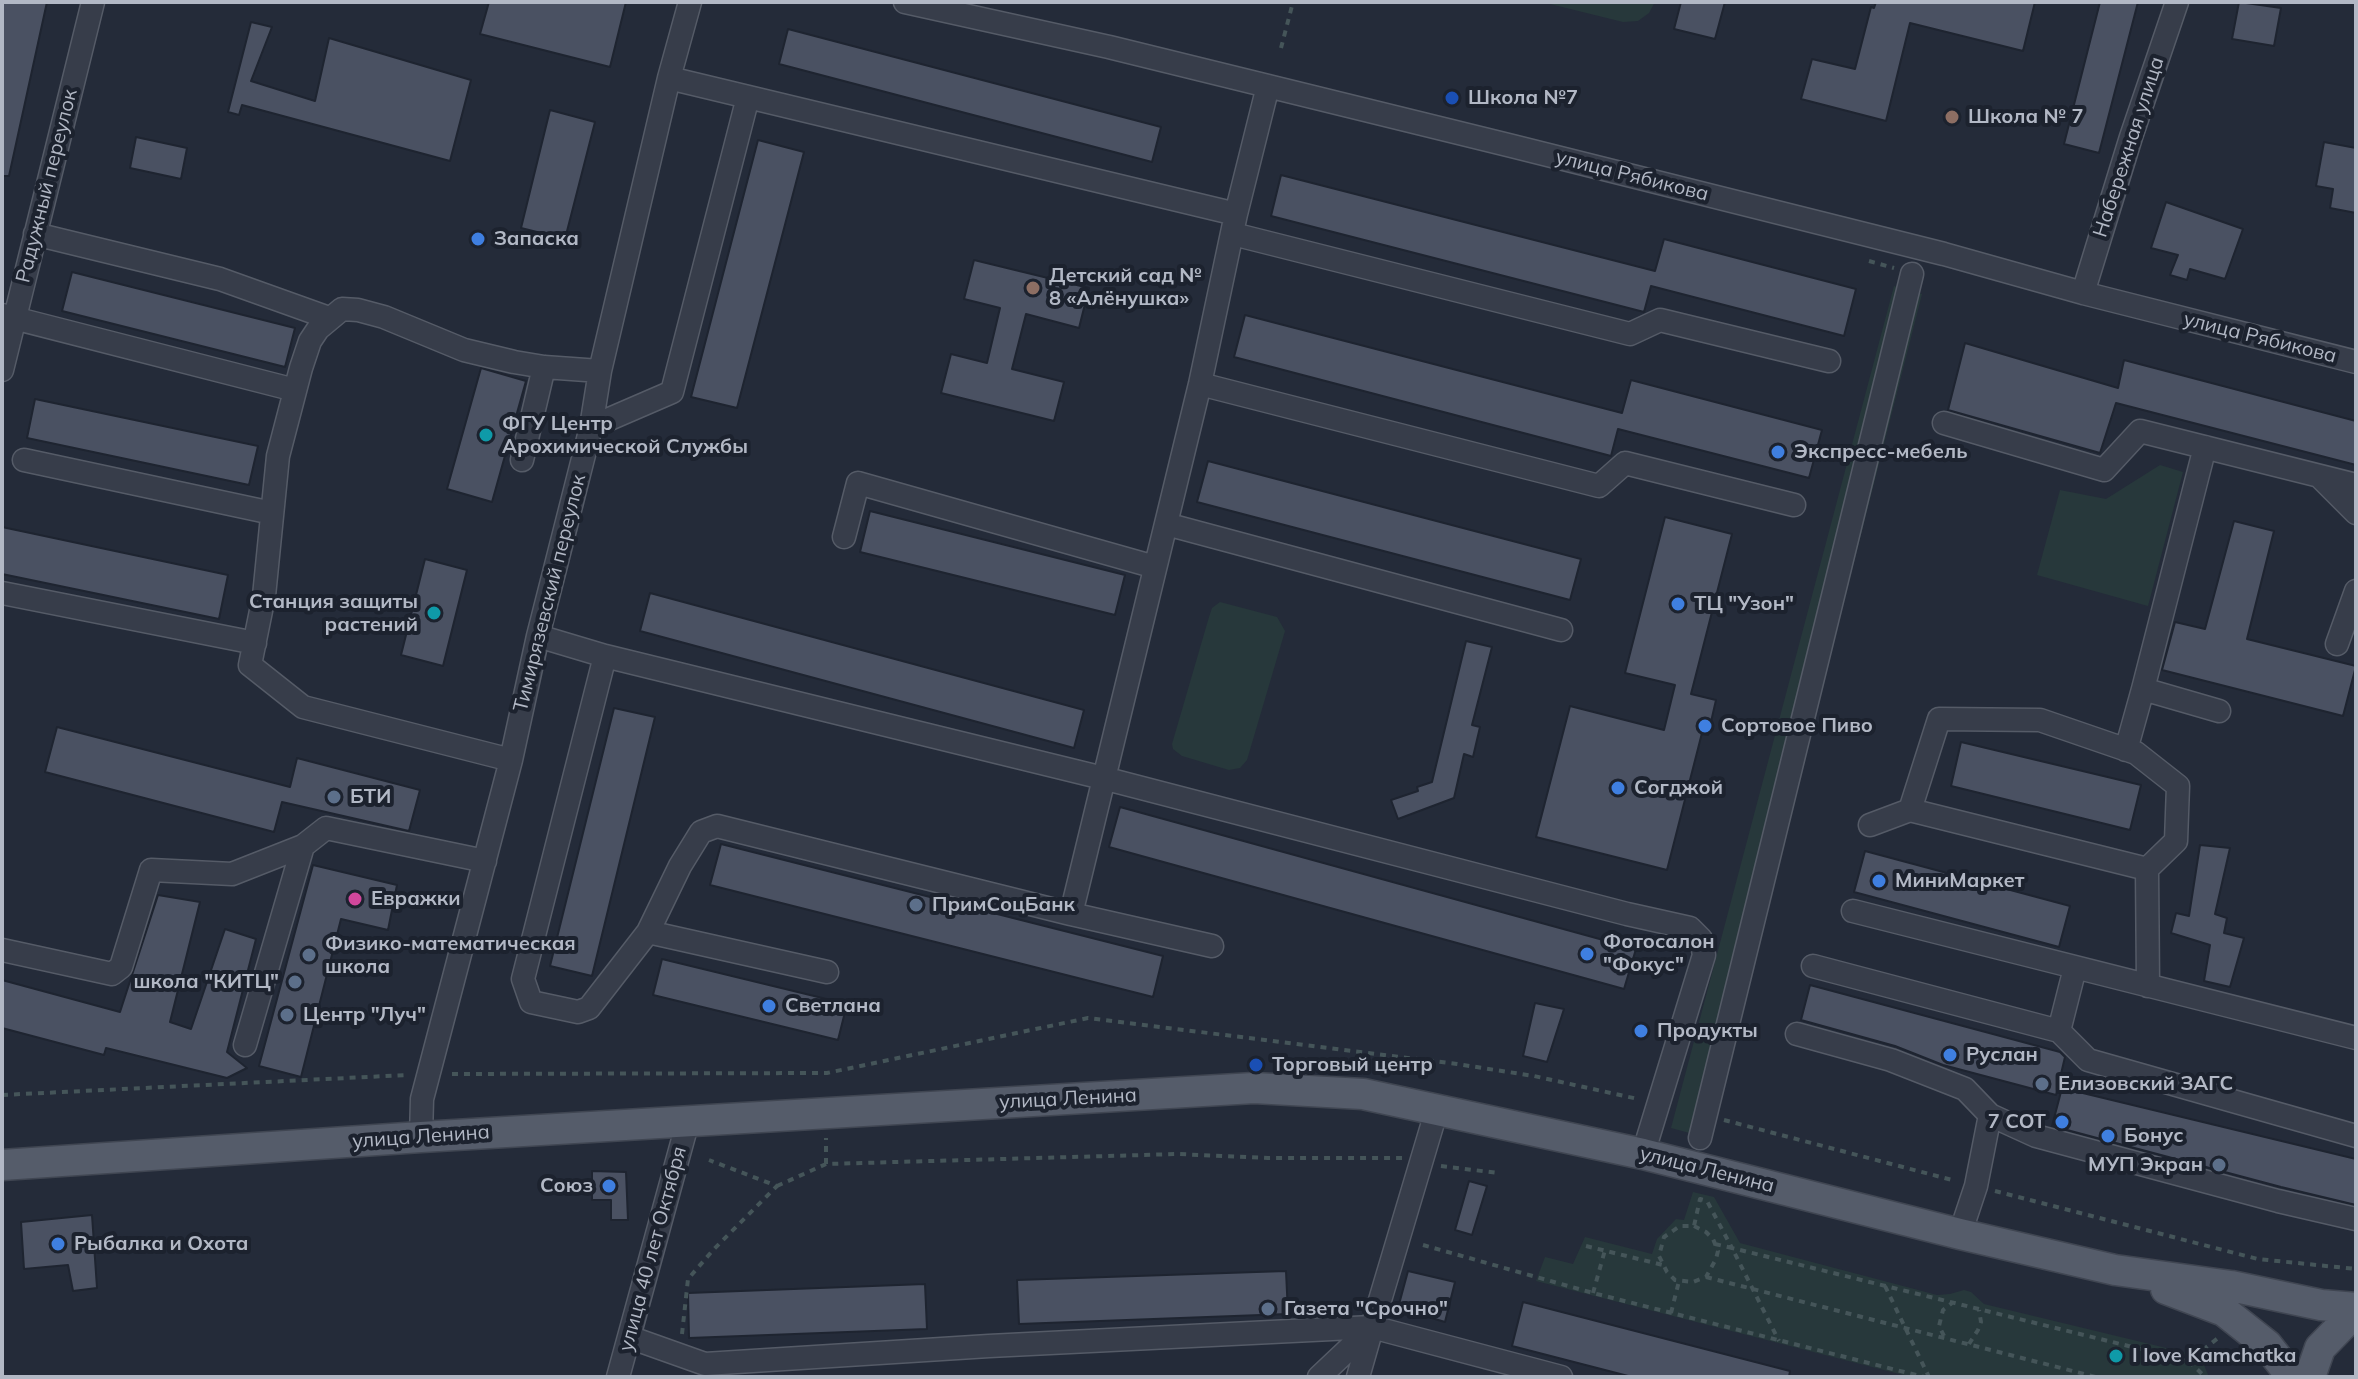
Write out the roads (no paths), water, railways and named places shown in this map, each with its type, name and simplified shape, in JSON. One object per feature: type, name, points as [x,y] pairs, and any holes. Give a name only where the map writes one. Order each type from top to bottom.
[{"type":"main road","name":"улица Ленина","points":[[2,1165],[1254,1088],[1363,1094],[1643,1154],[2115,1270],[2231,1286],[2356,1309]]},
{"type":"main road","name":"улица Ленина","points":[[2115,1270],[2224,1311],[2267,1345],[2292,1377]]},
{"type":"main road","points":[[2310,1377],[2320,1348],[2356,1309]]},
{"type":"street","name":"Радужный переулок","points":[[2,370],[8,317],[35,234],[93,2]]},
{"type":"street","name":"Тимирязевский переулок","points":[[421,1137],[422,1099],[511,760],[538,636],[591,427],[600,371],[669,78],[690,2]]},
{"type":"street","name":"улица Рябикова","points":[[905,2],[964,9],[1944,254],[2083,293],[2356,362]]},
{"type":"street","name":"Набережная улица","points":[[2083,293],[2177,2]]},
{"type":"street","points":[[669,78],[1235,224],[1630,334],[1660,320],[1829,361]]},
{"type":"street","points":[[1071,914],[1200,384],[1268,86]]},
{"type":"street","points":[[591,427],[672,392],[748,97]]},
{"type":"street","points":[[35,234],[220,279],[329,318]]},
{"type":"street","points":[[1700,1138],[1912,274]]},
{"type":"street","points":[[511,760],[303,707],[250,665],[264,596],[278,456],[310,341],[329,318],[342,309],[384,317],[464,350],[544,367],[600,371]]},
{"type":"street","points":[[8,317],[295,390]]},
{"type":"street","points":[[522,460],[544,367]]},
{"type":"street","points":[[1200,384],[1599,486],[1625,463],[1794,505]]},
{"type":"street","points":[[1944,423],[2104,470],[2140,431],[2356,485]]},
{"type":"street","points":[[2126,750],[2205,447]]},
{"type":"street","points":[[24,460],[272,513]]},
{"type":"street","points":[[2319,476],[2356,513]]},
{"type":"street","points":[[844,537],[858,483],[1155,567]]},
{"type":"street","points":[[1166,524],[1561,630]]},
{"type":"street","points":[[2337,644],[2356,591]]},
{"type":"street","points":[[2,593],[255,643]]},
{"type":"street","points":[[538,636],[605,656],[1103,778],[1690,928],[1701,939],[1704,955],[1643,1154]]},
{"type":"street","points":[[605,656],[523,979],[531,1002],[578,1012],[589,1008],[648,932],[680,866],[701,832],[717,826],[1212,946]]},
{"type":"street","points":[[2143,689],[2219,711]]},
{"type":"street","points":[[1910,810],[1939,719],[2040,720],[2136,753],[2178,786],[2176,841],[2147,869],[2148,986]]},
{"type":"street","points":[[1870,825],[1910,810],[2147,869]]},
{"type":"street","points":[[2,950],[112,974],[121,967],[151,870],[232,874],[303,846],[326,828],[485,861]]},
{"type":"street","points":[[245,1045],[303,846]]},
{"type":"street","points":[[1853,911],[2356,1038]]},
{"type":"street","points":[[648,932],[827,972]]},
{"type":"street","points":[[1813,966],[2059,1031],[2088,1060],[2356,1136]]},
{"type":"street","points":[[2059,1031],[2075,968]]},
{"type":"street","points":[[1797,1034],[1891,1060],[1965,1089],[1990,1115],[2036,1136],[2356,1219]]},
{"type":"street","points":[[1358,1377],[1437,1109]]},
{"type":"street","points":[[1960,1234],[1976,1186],[1990,1115]]},
{"type":"street","name":"улица 40 лет Октября","points":[[618,1377],[688,1121]]},
{"type":"street","points":[[1319,1377],[1372,1327]]},
{"type":"street","points":[[629,1337],[705,1364],[1372,1327],[1561,1377]]},
{"type":"place","name":"Школа №7","points":[[1452,98]]},
{"type":"place","name":"Школа № 7","points":[[1952,117]]},
{"type":"place","name":"Запаска","points":[[478,239]]},
{"type":"place","name":"Детский сад № 8 «Алёнушка»","points":[[1033,288]]},
{"type":"place","name":"ФГУ Центр Арохимической Службы","points":[[486,435]]},
{"type":"place","name":"Экспресс-мебель","points":[[1778,452]]},
{"type":"place","name":"ТЦ \"Узон\"","points":[[1678,604]]},
{"type":"place","name":"Станция защиты растений","points":[[434,613]]},
{"type":"place","name":"Сортовое Пиво","points":[[1705,726]]},
{"type":"place","name":"Согджой","points":[[1618,788]]},
{"type":"place","name":"БТИ","points":[[334,797]]},
{"type":"place","name":"МиниМаркет","points":[[1879,881]]},
{"type":"place","name":"Евражки","points":[[355,899]]},
{"type":"place","name":"ПримСоцБанк","points":[[916,905]]},
{"type":"place","name":"Фотосалон \"Фокус\"","points":[[1587,954]]},
{"type":"place","name":"Физико-математическая школа","points":[[309,955]]},
{"type":"place","name":"школа \"КИТЦ\"","points":[[295,982]]},
{"type":"place","name":"Светлана","points":[[769,1006]]},
{"type":"place","name":"Центр \"Луч\"","points":[[287,1015]]},
{"type":"place","name":"Продукты","points":[[1641,1031]]},
{"type":"place","name":"Руслан","points":[[1950,1055]]},
{"type":"place","name":"Торговый центр","points":[[1256,1065]]},
{"type":"place","name":"Елизовский ЗАГС","points":[[2042,1084]]},
{"type":"place","name":"7 СОТ","points":[[2062,1122]]},
{"type":"place","name":"Бонус","points":[[2108,1136]]},
{"type":"place","name":"МУП Экран","points":[[2219,1165]]},
{"type":"place","name":"Союз","points":[[609,1186]]},
{"type":"place","name":"Рыбалка и Охота","points":[[58,1244]]},
{"type":"place","name":"Газета \"Срочно\"","points":[[1268,1309]]},
{"type":"place","name":"I love Kamchatka","points":[[2116,1356]]}]
